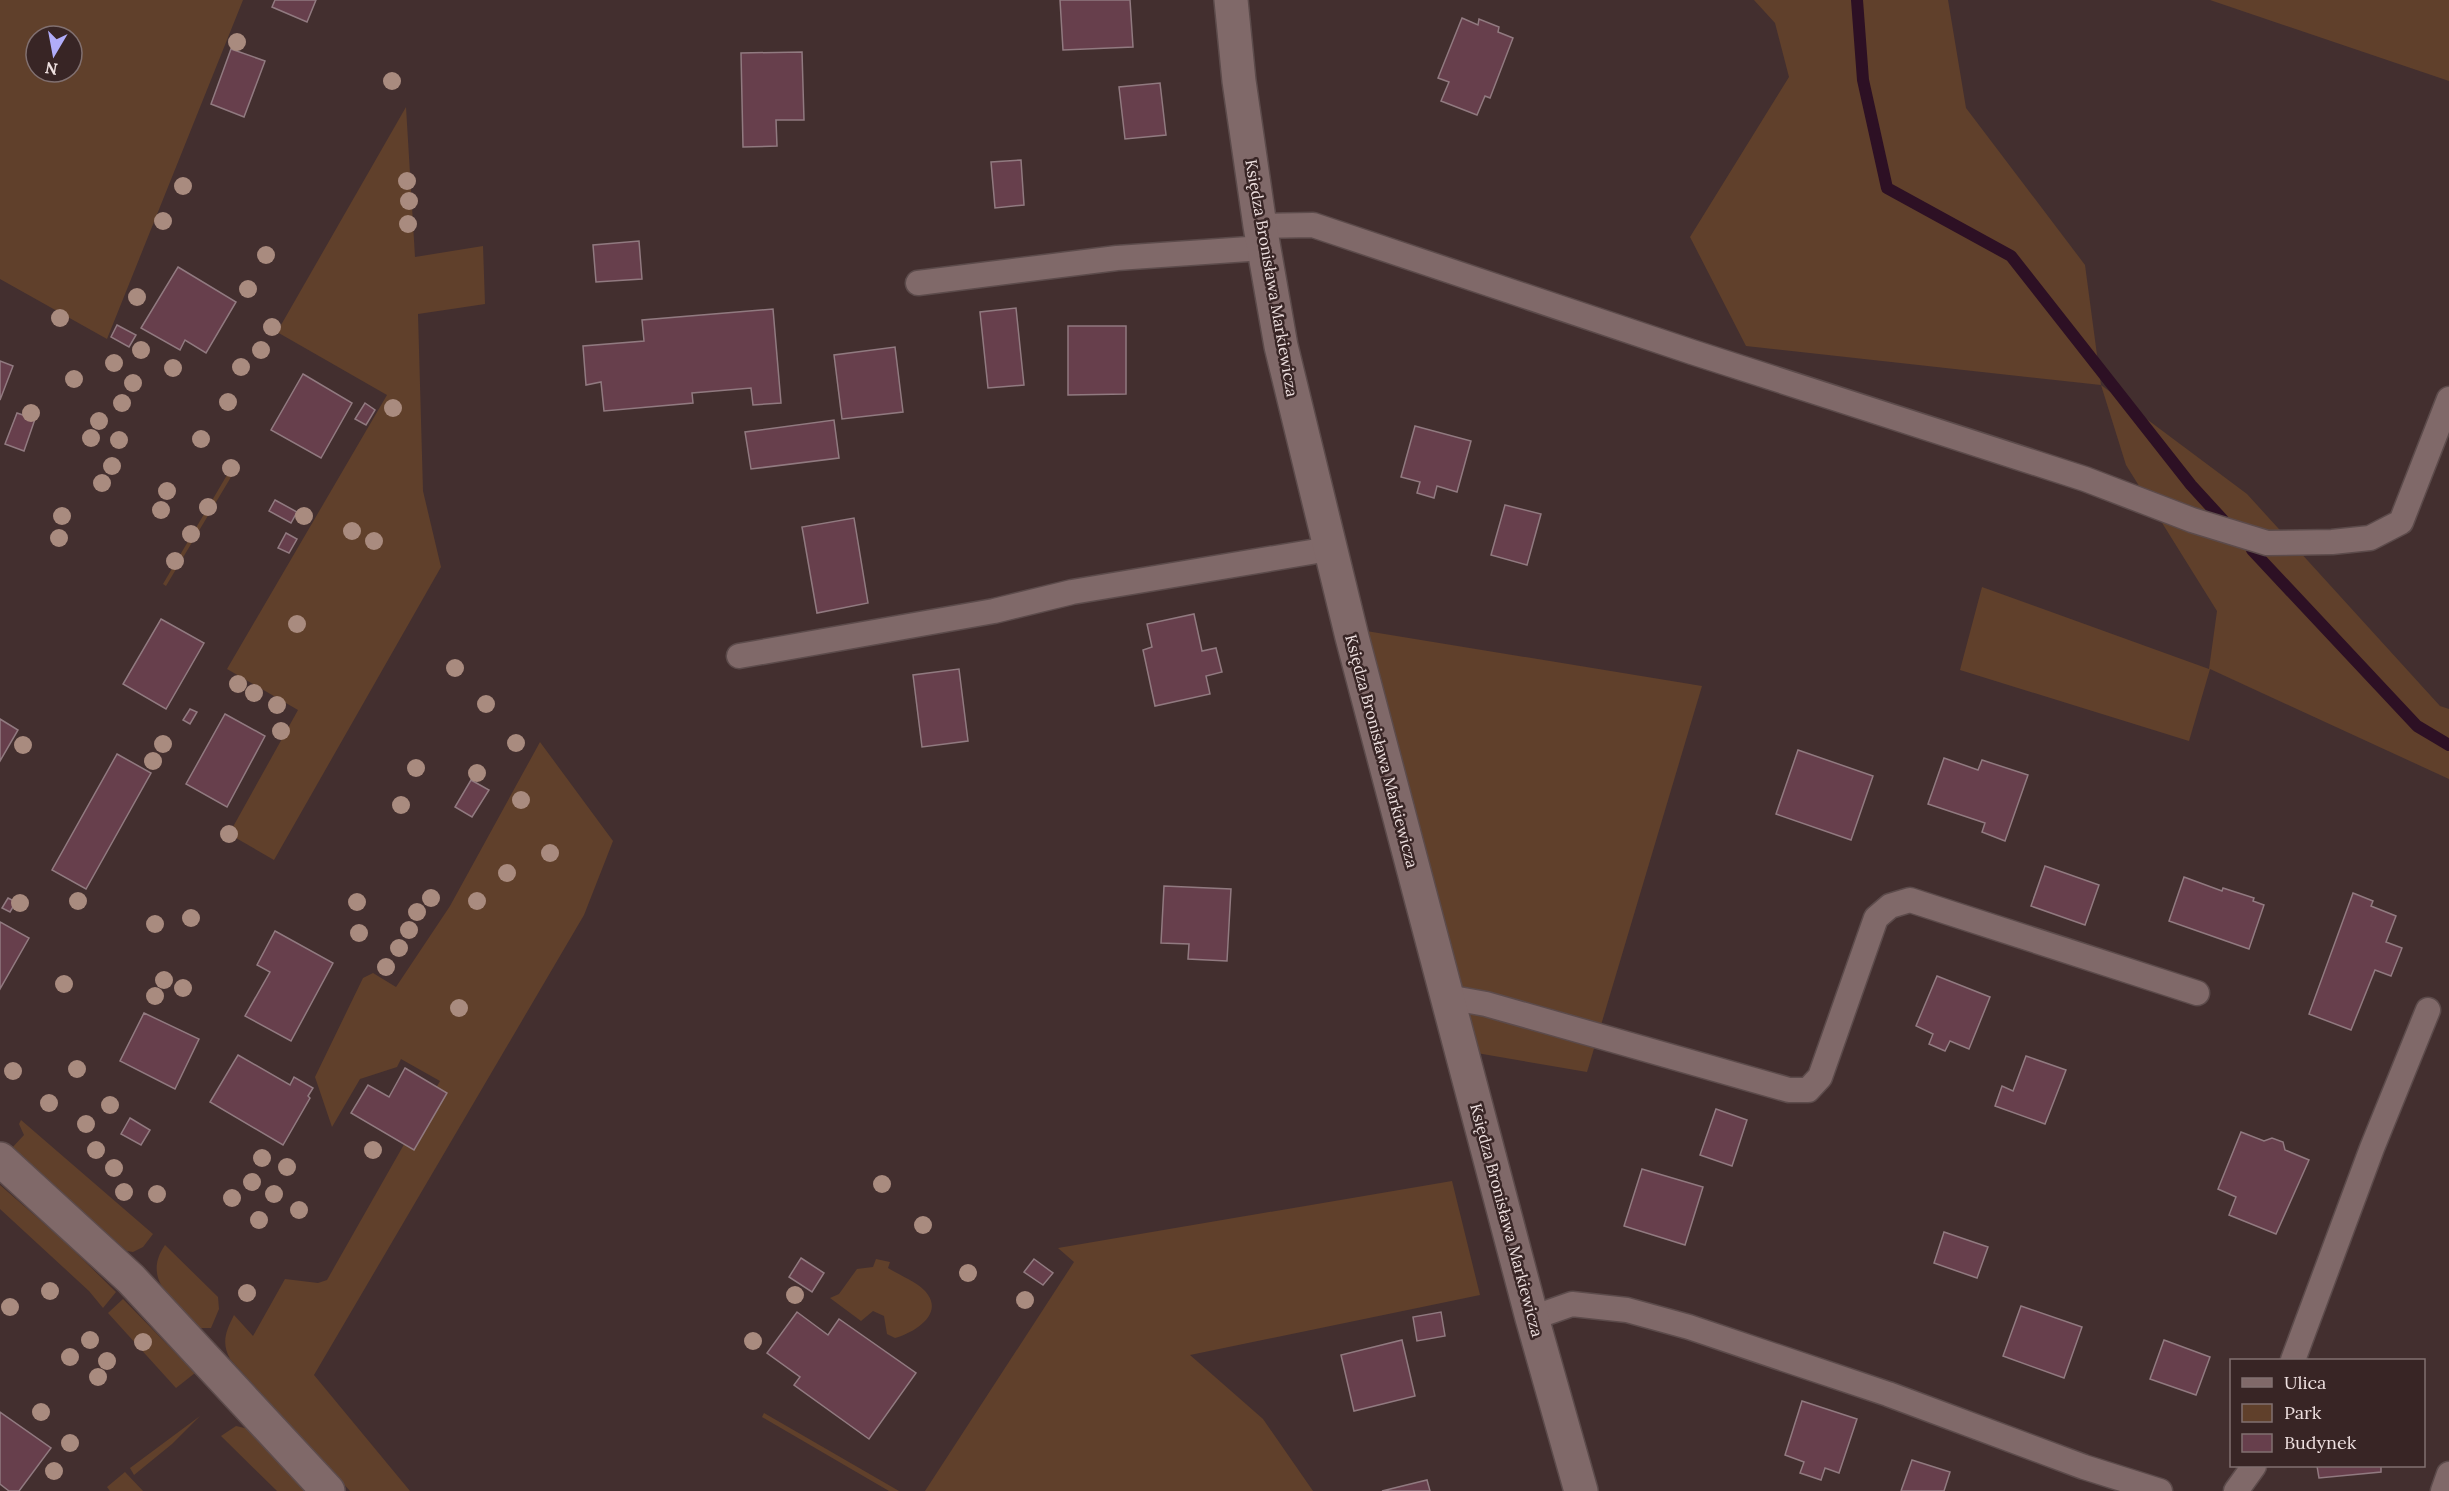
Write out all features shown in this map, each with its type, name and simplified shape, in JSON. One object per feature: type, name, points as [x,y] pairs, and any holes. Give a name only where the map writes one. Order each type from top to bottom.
[{"type":"street","name":"Księdza Bronisława Markiewicza","points":[[1231,0],[1239,81],[1261,237],[1281,346],[1329,549],[1532,1318],[1581,1491]]},
{"type":"street","points":[[0,1159],[131,1279],[328,1491]]},
{"type":"lane","points":[[918,283],[1261,237],[1313,225],[1692,352],[2085,479],[2192,520],[2267,543],[2332,542],[2370,538],[2401,522],[2449,399]]},
{"type":"lane","points":[[739,656],[858,633],[994,611],[1072,592],[1329,549]]},
{"type":"lane","points":[[1447,998],[1486,1004],[1789,1090],[1808,1090],[1820,1077],[1876,918],[1890,906],[1910,900],[2197,993]]},
{"type":"lane","points":[[2293,1359],[2372,1148],[2428,1010]]},
{"type":"lane","points":[[1532,1318],[1572,1304],[1627,1310],[1689,1327],[1888,1394],[2084,1467],[2160,1491]]},
{"type":"lane","points":[[2236,1491],[2253,1467]]},
{"type":"lane","points":[[2443,1491],[2449,1474]]},
{"type":"green space","points":[[0,0],[243,0],[107,339],[0,279]]},
{"type":"green space","points":[[1754,0],[1948,0],[1966,108],[2085,265],[2101,385],[1746,346],[1690,237],[1789,77],[1775,23]]},
{"type":"green space","points":[[2210,0],[2449,0],[2449,81]]},
{"type":"green space","points":[[406,107],[415,257],[483,246],[485,304],[418,314],[423,491],[441,567],[274,860],[229,834],[298,710],[227,669],[387,395],[277,332]]},
{"type":"green space","points":[[2101,385],[2247,494],[2440,706],[2449,709],[2449,779],[2210,669],[2189,741],[1960,670],[1982,587],[2209,669],[2217,611],[2126,465]]},
{"type":"green space","points":[[227,475],[231,477],[166,586],[163,584]]},
{"type":"green space","points":[[1354,629],[1702,686],[1587,1072],[1465,1051]]},
{"type":"green space","points":[[540,742],[613,841],[584,915],[314,1375],[410,1491],[350,1491],[230,1359],[225,1342],[227,1331],[234,1315],[253,1336],[285,1279],[318,1283],[327,1280],[440,1081],[401,1059],[397,1067],[360,1079],[332,1127],[315,1077],[363,978],[373,973],[396,987],[450,906]]},
{"type":"green space","points":[[21,1120],[153,1234],[143,1247],[133,1252],[127,1251],[11,1149],[24,1135],[19,1124]]},
{"type":"green space","points":[[1452,1181],[1480,1295],[1190,1355],[1263,1419],[1313,1491],[925,1491],[1074,1262],[1058,1248]]},
{"type":"green space","points":[[0,1185],[64,1241],[116,1292],[103,1308],[89,1291],[0,1209]]},
{"type":"green space","points":[[165,1245],[218,1297],[219,1309],[211,1328],[200,1328],[164,1291],[157,1270],[158,1258]]},
{"type":"green space","points":[[876,1259],[890,1262],[888,1268],[924,1290],[932,1306],[930,1314],[919,1327],[895,1338],[887,1334],[884,1316],[873,1311],[861,1321],[830,1298],[839,1294],[857,1269],[873,1267]]},
{"type":"green space","points":[[123,1299],[195,1373],[176,1388],[108,1313]]},
{"type":"green space","points":[[764,1413],[899,1491],[889,1491],[762,1417]]},
{"type":"green space","points":[[200,1416],[172,1444],[134,1475],[130,1468]]},
{"type":"green space","points":[[236,1426],[249,1429],[305,1491],[277,1491],[221,1436]]},
{"type":"green space","points":[[125,1472],[143,1491],[110,1491],[107,1487]]},
{"type":"building","points":[[275,0],[316,0],[307,22],[272,7]]},
{"type":"building","points":[[1060,0],[1130,0],[1133,47],[1063,50]]},
{"type":"building","points":[[1462,18],[1478,25],[1479,19],[1499,27],[1498,32],[1513,38],[1490,98],[1485,96],[1477,115],[1441,101],[1449,82],[1438,78]]},
{"type":"building","points":[[231,49],[265,61],[244,117],[211,104]]},
{"type":"building","points":[[802,52],[804,120],[776,120],[777,146],[743,147],[741,53]]},
{"type":"building","points":[[1160,83],[1166,135],[1125,139],[1119,87]]},
{"type":"building","points":[[1021,160],[1024,205],[995,208],[991,162]]},
{"type":"building","points":[[639,241],[642,279],[596,282],[593,245]]},
{"type":"building","points":[[178,267],[236,302],[206,353],[185,340],[180,350],[141,328]]},
{"type":"building","points":[[1016,308],[1024,385],[988,388],[980,312]]},
{"type":"building","points":[[773,309],[781,403],[753,405],[751,388],[692,393],[693,403],[604,411],[601,382],[586,385],[583,346],[644,341],[642,320]]},
{"type":"building","points":[[117,325],[136,335],[129,347],[111,337]]},
{"type":"building","points":[[1068,326],[1126,326],[1126,394],[1068,395]]},
{"type":"building","points":[[895,347],[903,412],[842,419],[834,355]]},
{"type":"building","points":[[0,361],[13,366],[0,400]]},
{"type":"building","points":[[303,374],[352,403],[321,458],[271,430]]},
{"type":"building","points":[[365,403],[375,410],[366,425],[355,419]]},
{"type":"building","points":[[17,413],[35,419],[24,451],[5,444]]},
{"type":"building","points":[[834,420],[839,458],[751,469],[745,432]]},
{"type":"building","points":[[1415,426],[1471,441],[1457,492],[1437,486],[1434,498],[1417,493],[1420,482],[1401,477]]},
{"type":"building","points":[[275,500],[297,512],[291,523],[269,511]]},
{"type":"building","points":[[1505,505],[1541,514],[1527,565],[1491,555]]},
{"type":"building","points":[[854,518],[868,603],[817,613],[802,527]]},
{"type":"building","points":[[286,533],[297,539],[289,553],[278,548]]},
{"type":"building","points":[[1194,614],[1202,651],[1216,648],[1222,672],[1206,676],[1210,694],[1155,706],[1143,650],[1152,647],[1147,624]]},
{"type":"building","points":[[161,619],[204,643],[166,709],[123,684]]},
{"type":"building","points":[[959,669],[968,741],[922,747],[913,675]]},
{"type":"building","points":[[190,709],[197,712],[190,724],[183,720]]},
{"type":"building","points":[[225,714],[265,736],[227,807],[186,784]]},
{"type":"building","points":[[0,719],[18,730],[0,761]]},
{"type":"building","points":[[1798,750],[1873,776],[1851,840],[1776,814]]},
{"type":"building","points":[[117,754],[151,773],[86,889],[52,870]]},
{"type":"building","points":[[1944,758],[1978,770],[1982,760],[2028,775],[2005,841],[1982,832],[1985,823],[1928,804]]},
{"type":"building","points":[[471,780],[489,790],[472,817],[455,807]]},
{"type":"building","points":[[2045,866],[2099,885],[2085,925],[2031,906]]},
{"type":"building","points":[[2184,877],[2222,891],[2223,888],[2254,898],[2253,901],[2264,905],[2249,949],[2169,921]]},
{"type":"building","points":[[1164,886],[1231,889],[1227,961],[1188,959],[1189,944],[1161,943]]},
{"type":"building","points":[[2353,893],[2373,901],[2371,906],[2396,916],[2386,942],[2402,948],[2391,976],[2375,970],[2351,1030],[2309,1014]]},
{"type":"building","points":[[8,898],[16,902],[10,912],[2,908]]},
{"type":"building","points":[[0,922],[29,938],[0,989]]},
{"type":"building","points":[[275,931],[333,963],[291,1041],[245,1016],[270,972],[257,965]]},
{"type":"building","points":[[1937,976],[1990,997],[1969,1049],[1950,1041],[1945,1051],[1929,1044],[1933,1034],[1916,1026]]},
{"type":"building","points":[[144,1013],[199,1039],[175,1089],[120,1061]]},
{"type":"building","points":[[238,1055],[290,1085],[294,1077],[313,1088],[308,1096],[310,1098],[283,1145],[210,1102]]},
{"type":"building","points":[[2026,1056],[2066,1070],[2045,1124],[1995,1106],[2002,1086],[2013,1091]]},
{"type":"building","points":[[405,1068],[447,1093],[414,1150],[351,1113],[368,1085],[389,1097]]},
{"type":"building","points":[[1716,1109],[1747,1120],[1732,1166],[1700,1155]]},
{"type":"building","points":[[130,1118],[150,1130],[141,1145],[121,1134]]},
{"type":"building","points":[[2241,1132],[2264,1141],[2272,1138],[2283,1142],[2285,1150],[2309,1160],[2276,1234],[2229,1215],[2236,1197],[2218,1189]]},
{"type":"building","points":[[1642,1169],[1703,1187],[1685,1245],[1624,1226]]},
{"type":"building","points":[[1944,1232],[1988,1247],[1977,1278],[1934,1263]]},
{"type":"building","points":[[801,1258],[824,1273],[812,1292],[789,1277]]},
{"type":"building","points":[[1034,1259],[1053,1273],[1043,1285],[1024,1272]]},
{"type":"building","points":[[2021,1306],[2082,1327],[2064,1378],[2003,1356]]},
{"type":"building","points":[[797,1312],[828,1335],[839,1319],[916,1373],[869,1439],[794,1385],[800,1377],[767,1353]]},
{"type":"building","points":[[1441,1312],[1445,1336],[1417,1341],[1413,1317]]},
{"type":"building","points":[[1402,1340],[1415,1396],[1354,1411],[1341,1355]]},
{"type":"building","points":[[2164,1340],[2210,1357],[2196,1395],[2150,1379]]},
{"type":"building","points":[[1802,1401],[1857,1419],[1839,1473],[1825,1468],[1821,1480],[1800,1473],[1804,1462],[1785,1455]]},
{"type":"building","points":[[0,1412],[51,1448],[19,1491],[9,1491],[0,1484]]},
{"type":"building","points":[[1912,1460],[1950,1472],[1944,1491],[1901,1491]]},
{"type":"building","points":[[2317,1467],[2381,1467],[2381,1472],[2319,1478]]},
{"type":"building","points":[[1427,1480],[1430,1491],[1382,1491]]},
{"type":"waterway","points":[[1857,0],[1863,80],[1887,188],[2011,256],[2191,485],[2223,520]]},
{"type":"waterway","points":[[2252,550],[2417,726],[2449,745]]}]
